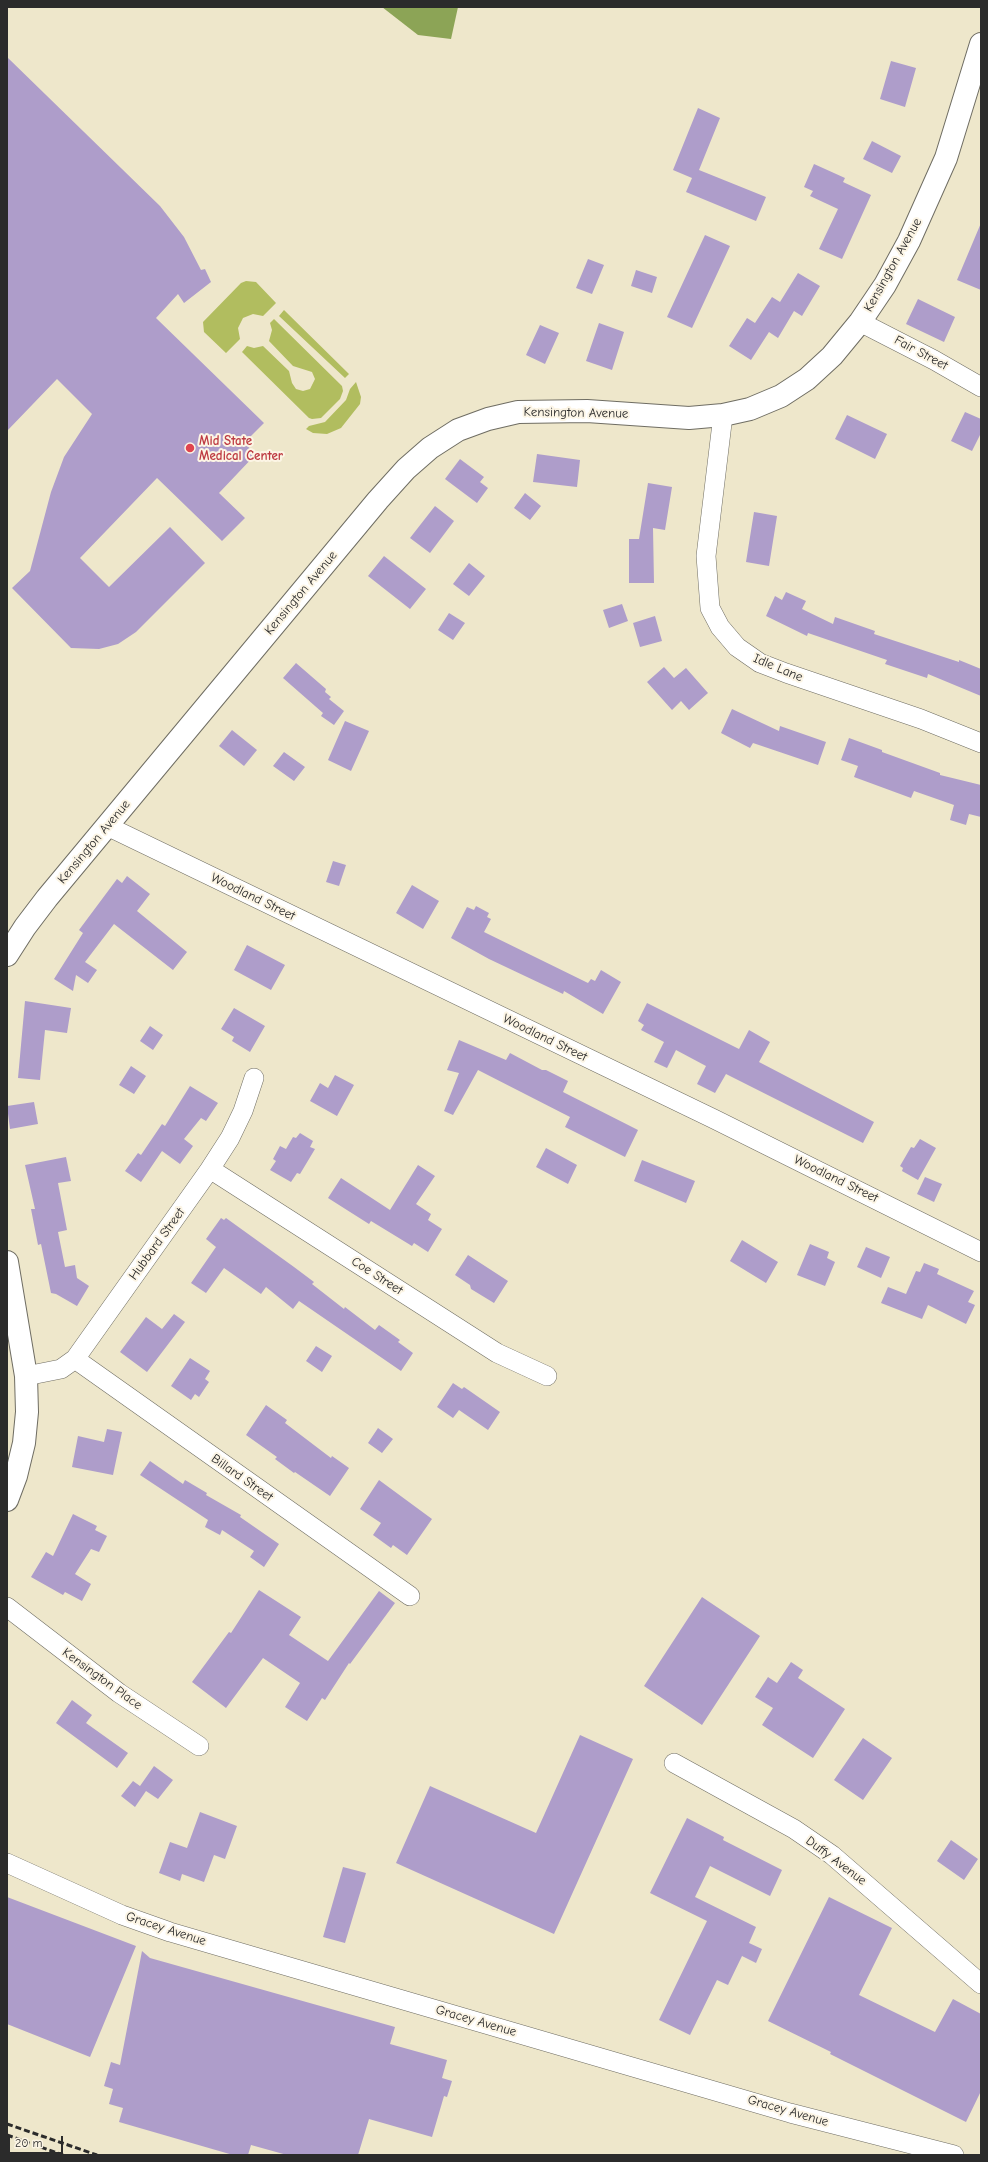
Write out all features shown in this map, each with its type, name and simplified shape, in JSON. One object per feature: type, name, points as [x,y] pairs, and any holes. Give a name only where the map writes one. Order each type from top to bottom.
[{"type":"main road","name":"Kensington Avenue","points":[[7,955],[25,927],[107,826],[378,500],[406,469],[430,448],[458,430],[488,419],[518,412],[587,411],[689,418],[723,415],[750,409],[781,396],[807,379],[832,356],[860,322],[885,285],[909,241],[948,151],[981,44]]},
{"type":"main road","points":[[7,1262],[26,1376],[27,1412],[24,1443],[16,1476],[7,1500]]},
{"type":"street","name":"Fair Street","points":[[860,322],[927,356],[981,387]]},
{"type":"street","name":"Idle Lane","points":[[723,415],[706,556],[706,582],[710,608],[720,628],[737,647],[760,663],[922,719],[981,743]]},
{"type":"street","name":"Woodland Street","points":[[107,826],[714,1119],[981,1252]]},
{"type":"street","name":"Hubbard Street","points":[[26,1376],[61,1369],[75,1359],[210,1169],[230,1138],[243,1111],[254,1078]]},
{"type":"street","name":"Coe Street","points":[[210,1169],[497,1353],[547,1376]]},
{"type":"street","name":"Billard Street","points":[[75,1359],[410,1596]]},
{"type":"street","name":"Kensington Place","points":[[7,1607],[118,1693],[199,1746]]},
{"type":"street","name":"Duffy Avenue","points":[[674,1763],[794,1829],[832,1855],[981,1984]]},
{"type":"street","name":"Gracey Avenue","points":[[7,1863],[122,1915],[170,1932],[790,2113],[954,2155]]},
{"type":"green space","points":[[382,7],[458,7],[451,39],[418,35]]},
{"type":"green space","points":[[246,281],[256,282],[276,303],[263,316],[253,314],[243,318],[238,328],[240,339],[226,353],[204,332],[203,322],[241,283]]},
{"type":"green space","points":[[284,310],[349,374],[345,378],[279,316]]},
{"type":"green space","points":[[274,319],[342,386],[343,391],[340,399],[321,418],[309,418],[242,352],[247,346],[254,348],[263,346],[289,371],[292,383],[296,389],[303,391],[310,389],[315,379],[312,372],[293,366],[269,341],[272,330],[270,323]]},
{"type":"green space","points":[[356,382],[361,397],[360,404],[341,428],[327,434],[313,433],[306,429],[309,426],[325,422],[346,400],[350,389]]},
{"type":"building","points":[[7,57],[160,206],[184,237],[201,270],[205,269],[211,282],[184,303],[178,294],[156,318],[264,423],[244,443],[256,454],[219,493],[245,518],[222,541],[157,478],[80,558],[109,587],[170,527],[205,563],[136,632],[118,644],[99,649],[71,648],[12,588],[30,571],[51,492],[64,457],[92,414],[57,379],[7,431]]},
{"type":"building","points":[[891,61],[916,68],[905,107],[880,99]]},
{"type":"building","points":[[698,108],[720,118],[699,170],[766,197],[756,221],[686,192],[692,178],[673,170]]},
{"type":"building","points":[[872,141],[901,156],[892,173],[863,159]]},
{"type":"building","points":[[814,164],[845,178],[843,182],[871,195],[842,259],[819,249],[838,209],[810,196],[813,191],[804,187]]},
{"type":"building","points":[[981,223],[981,290],[957,280]]},
{"type":"building","points":[[705,235],[730,246],[692,328],[667,317]]},
{"type":"building","points":[[588,259],[604,265],[592,294],[576,288]]},
{"type":"building","points":[[636,270],[657,277],[652,293],[631,286]]},
{"type":"building","points":[[798,273],[820,286],[802,316],[794,311],[778,338],[769,332],[751,360],[729,346],[747,318],[755,323],[772,297],[780,302]]},
{"type":"building","points":[[918,299],[955,317],[944,342],[906,324]]},
{"type":"building","points":[[599,323],[624,332],[612,370],[586,361]]},
{"type":"building","points":[[540,325],[559,333],[545,364],[526,355]]},
{"type":"building","points":[[965,412],[981,419],[981,433],[972,451],[951,441]]},
{"type":"building","points":[[847,415],[887,434],[875,459],[835,439]]},
{"type":"building","points":[[537,454],[580,460],[577,487],[533,482]]},
{"type":"building","points":[[460,459],[484,477],[480,482],[488,488],[477,503],[445,479]]},
{"type":"building","points":[[648,483],[672,487],[665,530],[653,528],[654,583],[629,583],[629,539],[639,539]]},
{"type":"building","points":[[525,493],[541,506],[530,520],[514,508]]},
{"type":"building","points":[[435,506],[454,521],[430,553],[410,538]]},
{"type":"building","points":[[754,512],[777,516],[769,566],[746,562]]},
{"type":"building","points":[[384,556],[426,589],[410,609],[368,576]]},
{"type":"building","points":[[469,563],[485,576],[469,596],[453,584]]},
{"type":"building","points":[[786,592],[806,601],[802,609],[833,624],[835,617],[875,631],[874,634],[959,662],[959,660],[981,669],[981,696],[928,674],[927,678],[885,664],[887,660],[808,633],[807,636],[766,616],[775,596],[782,600]]},
{"type":"building","points":[[622,604],[628,621],[609,628],[603,610]]},
{"type":"building","points":[[449,613],[465,623],[453,640],[438,630]]},
{"type":"building","points":[[655,616],[662,641],[640,647],[633,623]]},
{"type":"building","points":[[296,663],[326,689],[325,692],[331,697],[329,699],[344,711],[334,725],[321,716],[323,713],[283,678]]},
{"type":"building","points":[[664,667],[674,678],[686,668],[708,693],[689,710],[681,701],[672,710],[647,682]]},
{"type":"building","points":[[732,709],[779,731],[780,726],[826,742],[818,765],[753,743],[750,748],[721,733]]},
{"type":"building","points":[[345,721],[369,731],[351,771],[328,760]]},
{"type":"building","points":[[232,730],[257,750],[244,766],[219,746]]},
{"type":"building","points":[[849,738],[882,750],[882,752],[940,773],[940,775],[981,785],[981,817],[969,814],[966,825],[950,820],[954,805],[914,791],[911,798],[854,777],[858,766],[841,760]]},
{"type":"building","points":[[284,752],[305,767],[294,781],[273,766]]},
{"type":"building","points":[[333,861],[346,865],[339,886],[326,882]]},
{"type":"building","points":[[127,876],[150,894],[137,911],[187,952],[173,970],[114,924],[85,962],[97,970],[88,983],[76,975],[73,991],[54,979],[83,933],[79,930],[117,879],[122,883]]},
{"type":"building","points":[[412,885],[439,901],[423,929],[396,913]]},
{"type":"building","points":[[476,906],[489,913],[487,917],[491,919],[484,932],[588,983],[591,979],[595,981],[601,970],[621,982],[603,1014],[564,991],[563,994],[489,959],[451,938],[467,907],[474,910]]},
{"type":"building","points":[[247,945],[285,965],[271,990],[234,970]]},
{"type":"building","points":[[25,1001],[71,1008],[67,1033],[45,1030],[40,1080],[18,1078]]},
{"type":"building","points":[[647,1003],[739,1049],[749,1030],[770,1042],[759,1062],[874,1122],[863,1143],[726,1074],[715,1093],[697,1084],[706,1066],[676,1050],[667,1068],[654,1062],[664,1042],[641,1030],[644,1025],[638,1021]]},
{"type":"building","points":[[234,1008],[265,1026],[250,1052],[232,1041],[234,1037],[221,1029]]},
{"type":"building","points":[[150,1026],[163,1035],[153,1050],[140,1041]]},
{"type":"building","points":[[459,1040],[506,1060],[510,1053],[542,1070],[546,1070],[568,1081],[563,1092],[638,1130],[625,1157],[565,1127],[570,1117],[478,1070],[453,1115],[444,1111],[459,1073],[447,1070]]},
{"type":"building","points":[[131,1066],[146,1076],[134,1094],[119,1085]]},
{"type":"building","points":[[335,1075],[354,1085],[337,1116],[310,1101],[320,1083],[328,1088]]},
{"type":"building","points":[[190,1086],[218,1103],[206,1121],[201,1118],[184,1139],[193,1146],[180,1164],[162,1151],[141,1182],[125,1171],[138,1153],[141,1155],[162,1124],[165,1126]]},
{"type":"building","points":[[34,1102],[38,1124],[10,1129],[7,1106]]},
{"type":"building","points":[[300,1133],[313,1141],[310,1147],[315,1149],[300,1174],[297,1173],[291,1182],[270,1170],[276,1161],[273,1159],[280,1146],[286,1149],[293,1137],[296,1138]]},
{"type":"building","points":[[920,1139],[936,1148],[918,1180],[902,1171],[903,1168],[900,1166],[911,1147],[914,1148]]},
{"type":"building","points":[[546,1148],[577,1165],[568,1184],[536,1167]]},
{"type":"building","points":[[66,1157],[71,1181],[58,1183],[67,1230],[58,1232],[65,1267],[75,1265],[77,1278],[89,1286],[77,1306],[56,1294],[51,1293],[41,1244],[38,1245],[31,1209],[35,1209],[25,1165]]},
{"type":"building","points":[[642,1160],[695,1181],[686,1203],[634,1181]]},
{"type":"building","points":[[418,1165],[435,1176],[416,1204],[431,1214],[428,1220],[442,1229],[428,1252],[414,1243],[412,1246],[371,1221],[369,1224],[328,1198],[341,1178],[390,1210]]},
{"type":"building","points":[[925,1177],[942,1184],[934,1202],[917,1194]]},
{"type":"building","points":[[221,1218],[224,1220],[226,1218],[294,1267],[314,1282],[312,1284],[344,1309],[345,1307],[375,1330],[379,1325],[400,1340],[398,1342],[413,1353],[401,1371],[299,1301],[293,1309],[266,1287],[261,1294],[224,1268],[206,1293],[191,1283],[216,1247],[206,1239]]},
{"type":"building","points":[[742,1240],[778,1262],[766,1283],[730,1261]]},
{"type":"building","points":[[810,1244],[829,1252],[827,1258],[835,1262],[825,1286],[797,1275]]},
{"type":"building","points":[[866,1247],[890,1257],[881,1278],[857,1267]]},
{"type":"building","points":[[468,1255],[508,1281],[494,1303],[471,1289],[470,1285],[455,1275]]},
{"type":"building","points":[[924,1263],[939,1269],[937,1274],[974,1291],[968,1302],[975,1305],[966,1324],[928,1305],[922,1319],[881,1303],[888,1287],[906,1294],[916,1271],[920,1272]]},
{"type":"building","points":[[174,1314],[185,1322],[147,1372],[120,1352],[146,1317],[162,1329]]},
{"type":"building","points":[[316,1346],[332,1356],[322,1372],[306,1361]]},
{"type":"building","points":[[190,1358],[210,1371],[205,1379],[209,1382],[199,1397],[195,1394],[191,1400],[171,1386]]},
{"type":"building","points":[[453,1383],[462,1389],[464,1387],[500,1412],[488,1430],[459,1410],[453,1418],[437,1407]]},
{"type":"building","points":[[266,1405],[287,1420],[285,1423],[331,1458],[332,1456],[349,1468],[330,1496],[295,1472],[294,1473],[275,1459],[277,1457],[246,1435]]},
{"type":"building","points":[[378,1428],[393,1439],[382,1453],[368,1443]]},
{"type":"building","points":[[107,1429],[122,1432],[113,1475],[72,1467],[78,1436],[104,1442]]},
{"type":"building","points":[[150,1461],[183,1484],[185,1480],[207,1493],[206,1495],[241,1515],[240,1517],[279,1544],[264,1567],[250,1557],[254,1551],[222,1530],[220,1535],[205,1527],[208,1520],[140,1475]]},
{"type":"building","points":[[379,1480],[432,1519],[407,1555],[393,1545],[391,1548],[373,1535],[381,1523],[360,1509]]},
{"type":"building","points":[[73,1514],[97,1526],[95,1530],[107,1536],[99,1552],[91,1549],[75,1574],[91,1584],[82,1601],[65,1592],[63,1595],[31,1577],[46,1552],[53,1556]]},
{"type":"building","points":[[259,1590],[301,1617],[289,1635],[328,1661],[379,1591],[395,1603],[350,1664],[349,1663],[325,1700],[322,1698],[307,1721],[285,1707],[300,1683],[263,1658],[226,1708],[192,1682],[229,1632],[231,1633]]},
{"type":"building","points":[[702,1597],[760,1636],[702,1725],[644,1686]]},
{"type":"building","points":[[791,1662],[803,1670],[798,1678],[845,1709],[813,1758],[762,1725],[773,1708],[755,1697],[768,1677],[777,1683]]},
{"type":"building","points":[[72,1700],[92,1715],[86,1723],[128,1753],[117,1768],[56,1723]]},
{"type":"building","points":[[580,1735],[633,1759],[554,1934],[396,1863],[430,1786],[536,1833]]},
{"type":"building","points":[[863,1738],[892,1758],[863,1800],[834,1780]]},
{"type":"building","points":[[154,1766],[173,1780],[158,1799],[146,1791],[135,1807],[121,1796],[133,1781],[140,1786]]},
{"type":"building","points":[[200,1812],[237,1826],[225,1859],[214,1855],[204,1882],[182,1874],[180,1881],[159,1873],[170,1842],[187,1848]]},
{"type":"building","points":[[687,1818],[724,1837],[723,1840],[782,1870],[770,1896],[710,1866],[695,1897],[756,1927],[749,1943],[762,1949],[756,1963],[742,1956],[728,1985],[717,1980],[690,2035],[659,2020],[707,1921],[650,1893]]},
{"type":"building","points":[[951,1840],[978,1859],[964,1880],[937,1861]]},
{"type":"building","points":[[343,1867],[366,1873],[345,1943],[323,1937]]},
{"type":"building","points":[[7,1897],[136,1946],[90,2057],[7,2024]]},
{"type":"building","points":[[829,1897],[892,1928],[859,1995],[935,2032],[953,1999],[981,2014],[981,2091],[966,2122],[830,2054],[831,2052],[768,2021]]},
{"type":"building","points":[[142,1951],[150,1958],[395,2027],[390,2044],[447,2060],[442,2078],[452,2081],[447,2097],[444,2096],[432,2137],[369,2119],[358,2155],[287,2155],[251,2145],[248,2155],[233,2155],[119,2122],[123,2108],[109,2104],[113,2089],[104,2086],[111,2062],[120,2065]]},
{"type":"railway","points":[[7,2124],[97,2155]]},
{"type":"railway","points":[[7,2135],[63,2155]]},
{"type":"place","name":"Mid State Medical Center","points":[[190,448]]}]
